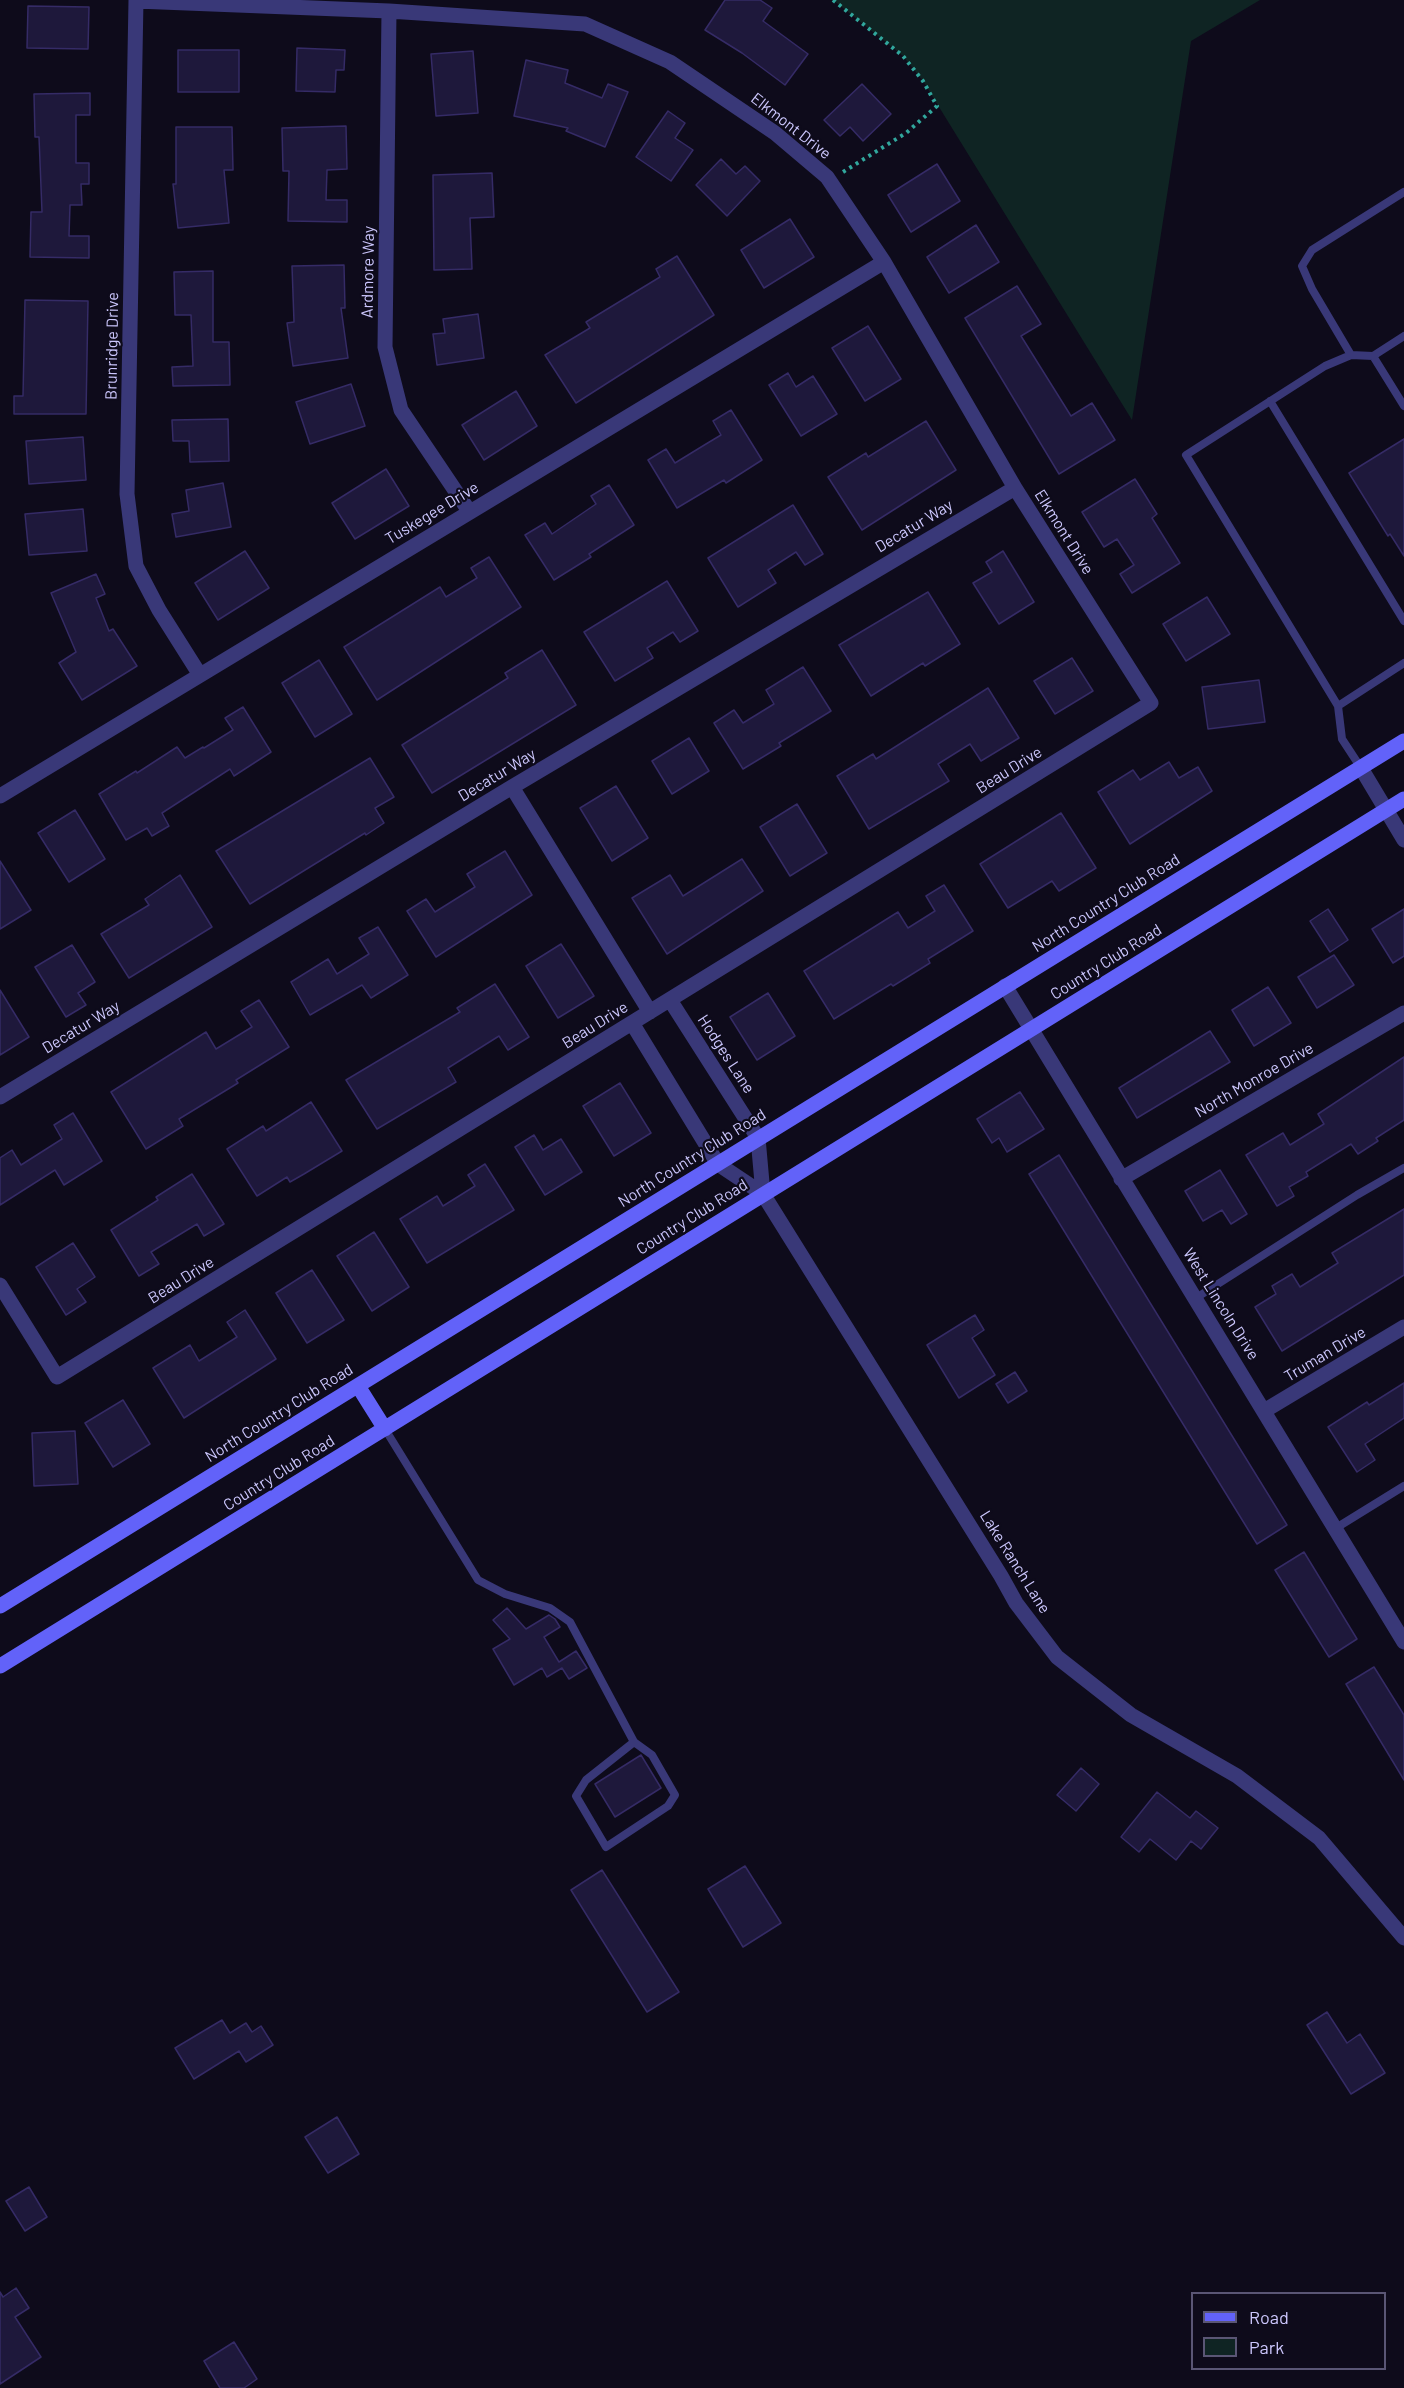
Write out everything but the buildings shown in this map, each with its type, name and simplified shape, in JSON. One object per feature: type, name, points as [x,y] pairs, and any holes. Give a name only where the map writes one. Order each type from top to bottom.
[{"type":"main road","name":"North Country Club Road","points":[[0,1606],[1404,741]]},
{"type":"main road","name":"Country Club Road","points":[[0,1666],[1404,799]]},
{"type":"main road","points":[[358,1386],[385,1429]]},
{"type":"street","name":"Elkmont Drive","points":[[136,1],[389,11],[585,24],[670,62],[775,133],[830,181],[884,262],[1015,488],[1151,703]]},
{"type":"street","name":"Brunridge Drive","points":[[136,1],[127,494],[136,566],[159,610],[200,675]]},
{"type":"street","name":"Ardmore Way","points":[[389,11],[385,347],[401,410],[470,511]]},
{"type":"street","name":"Tuskegee Drive","points":[[0,796],[884,262]]},
{"type":"street","name":"Decatur Way","points":[[0,1097],[512,787],[1015,488]]},
{"type":"street","name":"Beau Drive","points":[[0,1285],[57,1377],[1151,703]]},
{"type":"street","points":[[1361,768],[1404,840]]},
{"type":"street","points":[[512,787],[650,1012]]},
{"type":"street","name":"West Lincoln Drive","points":[[1005,986],[1404,1642]]},
{"type":"street","name":"Hodges Lane","points":[[669,1000],[758,1138],[763,1194]]},
{"type":"street","name":"North Monroe Drive","points":[[1121,1179],[1404,1013]]},
{"type":"street","points":[[632,1023],[718,1164],[763,1194]]},
{"type":"street","name":"Lake Ranch Lane","points":[[763,1194],[1016,1603],[1058,1657],[1131,1715],[1237,1776],[1319,1838],[1404,1938]]},
{"type":"street","name":"Truman Drive","points":[[1264,1411],[1404,1327]]},
{"type":"lane","points":[[1351,355],[1312,289],[1302,266],[1312,250],[1404,192]]},
{"type":"lane","points":[[1361,768],[1342,739],[1338,706],[1186,455],[1325,366],[1351,355],[1373,356],[1404,336]]},
{"type":"lane","points":[[1373,356],[1404,406]]},
{"type":"lane","points":[[1270,401],[1404,621]]},
{"type":"lane","points":[[1338,706],[1404,663]]},
{"type":"lane","points":[[1196,1298],[1357,1195],[1404,1168]]},
{"type":"lane","points":[[385,1429],[478,1580],[505,1594],[550,1608],[570,1622],[634,1742],[652,1755],[675,1795],[668,1806],[606,1846],[576,1796],[586,1780],[634,1742]]},
{"type":"lane","points":[[1336,1528],[1404,1486]]},
{"type":"path","points":[[830,181],[906,133],[938,106],[923,81],[903,56],[833,0]]},
{"type":"green space","points":[[833,0],[1260,0],[1191,41],[1132,420],[923,81],[903,56]]}]
